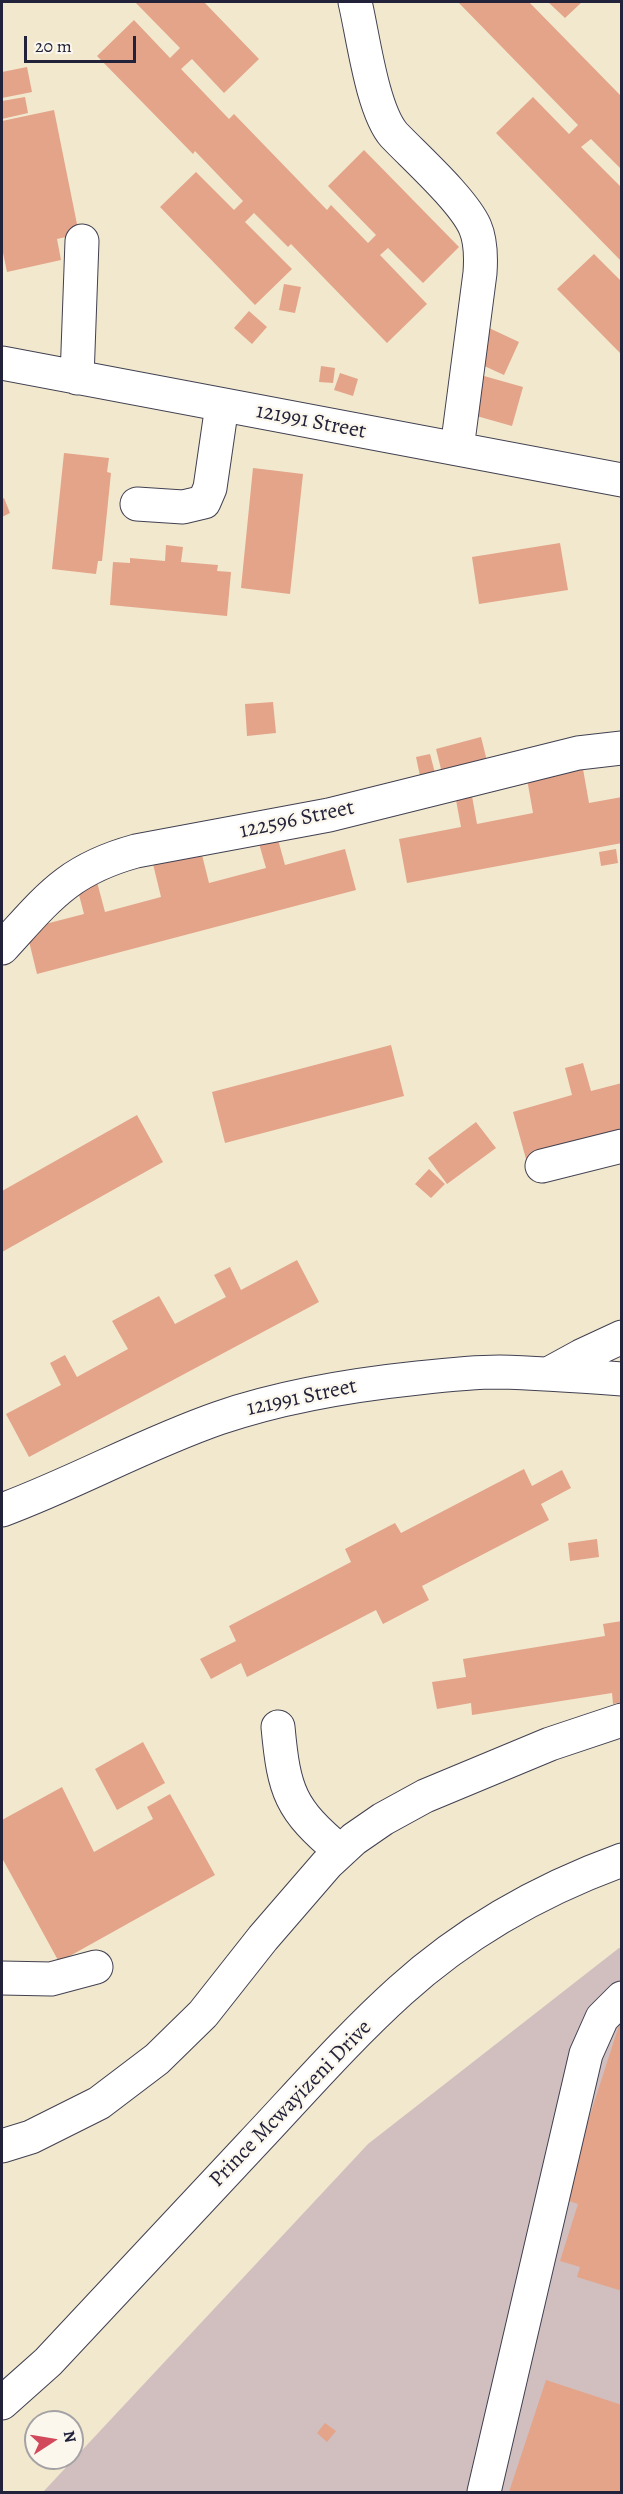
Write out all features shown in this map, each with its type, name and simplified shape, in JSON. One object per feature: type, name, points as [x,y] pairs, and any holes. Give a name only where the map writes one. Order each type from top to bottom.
[{"type":"street","points":[[355,2],[375,91],[385,122],[460,206],[477,232],[481,260],[480,273],[457,449]]},
{"type":"street","points":[[78,378],[82,241]]},
{"type":"street","name":"121991 Street","points":[[2,363],[621,480]]},
{"type":"street","points":[[137,504],[183,507],[204,502],[210,488],[222,405]]},
{"type":"street","name":"122596 Street","points":[[2,948],[52,893],[76,875],[108,859],[136,851],[329,815],[578,753],[621,748]]},
{"type":"street","points":[[542,1166],[621,1146]]},
{"type":"street","points":[[548,1374],[621,1337]]},
{"type":"street","name":"121991 Street","points":[[2,1510],[37,1497],[168,1437],[263,1404],[325,1390],[463,1373],[548,1374],[621,1379]]},
{"type":"street","points":[[2,2146],[31,2137],[99,2103],[157,2059],[203,2014],[263,1938],[340,1851],[383,1819],[425,1796],[550,1744],[621,1720]]},
{"type":"street","points":[[278,1727],[284,1778],[292,1801],[315,1830],[340,1851]]},
{"type":"street","name":"Prince Mcwayizeni Drive","points":[[2,2403],[48,2362],[345,2045],[401,1990],[452,1949],[514,1909],[588,1872],[621,1860]]},
{"type":"street","points":[[2,1978],[51,1979],[96,1966]]},
{"type":"street","points":[[484,2493],[586,2054],[602,2018],[621,1998]]},
{"type":"shaded area","points":[[621,1948],[621,2492],[43,2492],[64,2470],[84,2470],[84,2448],[368,2144]]},
{"type":"building","points":[[135,2],[204,2],[259,59],[224,93],[192,59],[181,69],[229,119],[234,114],[327,210],[331,205],[368,243],[376,235],[328,186],[364,150],[459,247],[423,283],[388,248],[380,255],[427,304],[387,343],[291,244],[288,247],[254,213],[245,222],[292,269],[255,305],[160,207],[196,172],[234,210],[243,201],[195,151],[193,154],[97,56],[134,20],[170,58],[180,48]]},
{"type":"building","points":[[458,2],[529,2],[622,97],[622,170],[591,139],[581,147],[622,188],[622,262],[496,133],[533,97],[569,134],[578,125]]},
{"type":"building","points":[[548,2],[582,2],[565,18]]},
{"type":"building","points":[[27,67],[32,92],[2,98],[2,72]]},
{"type":"building","points":[[25,97],[28,113],[2,119],[2,101]]},
{"type":"building","points":[[54,110],[79,234],[57,239],[61,260],[7,272],[2,248],[2,121]]},
{"type":"building","points":[[594,254],[622,282],[622,355],[557,289]]},
{"type":"building","points":[[284,284],[301,287],[295,313],[279,310]]},
{"type":"building","points":[[249,311],[267,327],[252,344],[234,328]]},
{"type":"building","points":[[489,328],[519,342],[504,375],[480,364],[488,346],[482,343]]},
{"type":"building","points":[[321,366],[335,368],[333,383],[319,382]]},
{"type":"building","points":[[340,373],[358,379],[353,396],[334,390]]},
{"type":"building","points":[[484,376],[523,387],[512,426],[473,415]]},
{"type":"building","points":[[64,453],[109,458],[107,472],[111,473],[102,561],[98,561],[96,574],[52,569]]},
{"type":"building","points":[[253,468],[303,474],[290,594],[241,588]]},
{"type":"building","points":[[4,498],[10,513],[2,517],[2,499]]},
{"type":"building","points":[[560,543],[568,590],[479,604],[472,557]]},
{"type":"building","points":[[166,545],[183,547],[181,562],[218,565],[217,571],[231,572],[227,616],[110,605],[113,562],[130,563],[130,558],[165,561]]},
{"type":"building","points":[[273,702],[276,733],[247,736],[245,704]]},
{"type":"building","points":[[481,737],[487,761],[442,773],[436,749]]},
{"type":"building","points":[[430,754],[435,773],[420,776],[416,757]]},
{"type":"building","points":[[583,769],[589,803],[622,797],[622,843],[407,883],[399,839],[461,827],[456,800],[472,796],[477,824],[533,813],[527,779]]},
{"type":"building","points":[[277,836],[285,865],[345,849],[356,890],[37,974],[26,929],[84,914],[77,887],[97,882],[105,912],[161,897],[153,864],[201,851],[209,883],[266,868],[258,840]]},
{"type":"building","points":[[616,849],[618,863],[601,866],[599,852]]},
{"type":"building","points":[[391,1045],[404,1096],[225,1143],[212,1092]]},
{"type":"building","points":[[583,1063],[591,1091],[622,1083],[622,1132],[526,1159],[513,1112],[572,1095],[565,1068]]},
{"type":"building","points":[[137,1115],[163,1162],[2,1252],[2,1191]]},
{"type":"building","points":[[476,1122],[496,1148],[447,1184],[428,1158]]},
{"type":"building","points":[[429,1169],[445,1184],[431,1198],[415,1184]]},
{"type":"building","points":[[297,1260],[319,1302],[29,1457],[6,1414],[61,1385],[50,1363],[65,1355],[77,1377],[128,1349],[112,1321],[159,1296],[175,1324],[226,1297],[214,1275],[230,1267],[241,1290]]},
{"type":"building","points":[[524,1469],[532,1486],[562,1470],[571,1488],[541,1504],[549,1520],[422,1586],[429,1600],[383,1624],[376,1610],[247,1677],[241,1663],[211,1679],[200,1659],[236,1641],[229,1626],[351,1562],[345,1549],[395,1523],[401,1533]]},
{"type":"building","points":[[597,1539],[599,1557],[570,1561],[568,1543]]},
{"type":"building","points":[[622,1621],[622,1702],[613,1704],[612,1693],[472,1715],[471,1703],[437,1709],[432,1682],[466,1677],[463,1659],[605,1636],[603,1624]]},
{"type":"building","points":[[143,1742],[165,1783],[117,1810],[95,1769]]},
{"type":"building","points":[[62,1787],[94,1852],[153,1819],[147,1807],[170,1794],[215,1875],[59,1962],[2,1858],[2,1820]]},
{"type":"building","points":[[621,2019],[622,2291],[577,2277],[580,2267],[560,2261],[578,2204],[563,2199]]},
{"type":"building","points":[[546,2380],[622,2405],[622,2492],[509,2492]]},
{"type":"building","points":[[325,2423],[336,2431],[327,2442],[317,2433]]}]
